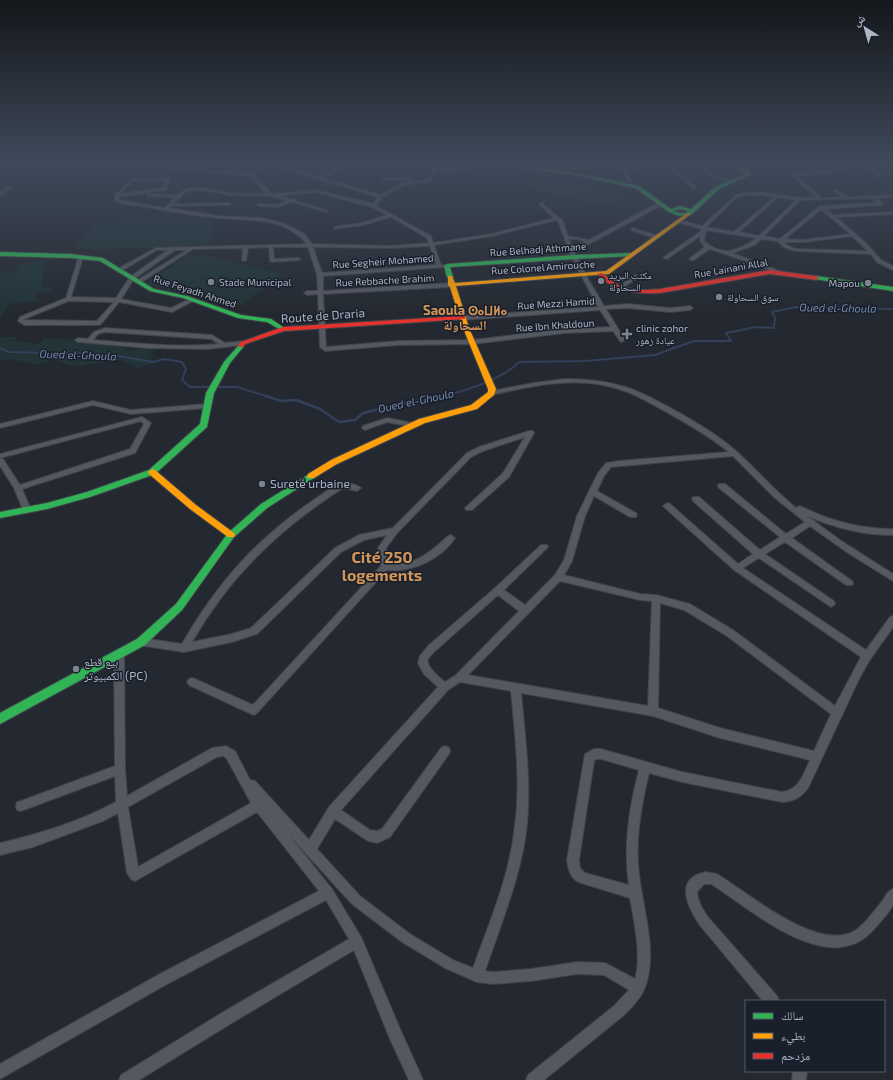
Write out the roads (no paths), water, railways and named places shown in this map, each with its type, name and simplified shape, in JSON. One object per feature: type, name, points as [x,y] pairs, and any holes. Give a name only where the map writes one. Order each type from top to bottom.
[{"type":"main road","points":[[673,211],[680,221]]},
{"type":"main road","name":"Rue Colonel Amirouche","points":[[451,285],[600,274],[615,269],[631,255],[693,211]]},
{"type":"main road","name":"Rue Feyadh Ahmed","points":[[0,254],[101,259],[152,290],[192,300],[240,317],[269,320],[283,329]]},
{"type":"main road","name":"Rue Belhadj Athmane","points":[[443,266],[572,254],[631,255]]},
{"type":"main road","points":[[0,719],[141,642],[179,607],[231,535],[264,506],[334,462],[413,425],[442,415],[474,407],[492,391],[443,266]]},
{"type":"main road","name":"Rue Laïnani Allal","points":[[600,274],[619,288],[644,292],[660,291],[770,272],[893,288]]},
{"type":"main road","name":"Route de Draria","points":[[0,514],[47,506],[90,494],[152,472],[204,425],[210,393],[227,362],[243,343],[263,334],[283,329],[321,328],[463,318]]},
{"type":"main road","points":[[152,472],[193,507],[231,535]]},
{"type":"street","points":[[183,211],[229,218],[260,219],[283,225],[301,234],[310,245],[320,275],[321,328]]},
{"type":"street","points":[[229,211],[229,218]]},
{"type":"street","points":[[383,211],[429,237],[443,266]]},
{"type":"street","points":[[550,211],[559,220],[572,254],[602,309],[628,306],[670,310],[690,308]]},
{"type":"street","points":[[572,254],[589,241],[662,211]]},
{"type":"street","points":[[665,258],[703,230],[721,211]]},
{"type":"street","points":[[735,233],[760,211]]},
{"type":"street","points":[[727,253],[753,244],[786,211]]},
{"type":"street","points":[[779,240],[816,211]]},
{"type":"street","points":[[827,211],[883,264],[893,268]]},
{"type":"street","points":[[832,216],[893,213]]},
{"type":"street","points":[[336,228],[362,224],[390,216]]},
{"type":"street","points":[[123,268],[153,250],[293,245],[391,247],[433,244],[492,235],[559,220]]},
{"type":"street","points":[[680,221],[703,230],[735,233],[779,240],[804,241],[852,235]]},
{"type":"street","points":[[633,229],[656,237]]},
{"type":"street","points":[[703,230],[703,243],[709,247],[778,272]]},
{"type":"street","points":[[566,237],[589,241]]},
{"type":"street","points":[[779,240],[787,247],[796,250],[872,253]]},
{"type":"street","points":[[271,246],[272,260],[298,261],[293,245]]},
{"type":"street","points":[[244,260],[246,247]]},
{"type":"street","points":[[692,259],[709,247]]},
{"type":"street","points":[[173,249],[135,280],[118,300],[98,323],[32,323],[21,321],[22,318],[46,306],[68,299],[118,300],[172,310],[192,300]]},
{"type":"street","points":[[135,280],[192,249]]},
{"type":"street","points":[[68,299],[81,257]]},
{"type":"street","name":"Rue Segheir Mohamed","points":[[320,275],[443,266]]},
{"type":"street","points":[[619,288],[637,276]]},
{"type":"street","name":"Rue Rebbache Brahim","points":[[307,293],[451,285]]},
{"type":"street","name":"Rue Mezzi Hamid","points":[[463,318],[602,309],[622,340]]},
{"type":"street","name":"Rue Ibn Khaldoun","points":[[321,328],[323,347],[328,350],[399,343],[473,342],[565,331],[614,329]]},
{"type":"street","points":[[89,341],[96,333],[106,330],[212,337],[223,344]]},
{"type":"street","points":[[78,340],[148,346],[207,347],[223,344],[243,343]]},
{"type":"street","points":[[492,391],[571,381],[607,383],[633,391],[691,422],[717,439],[735,454],[784,502],[893,578]]},
{"type":"street","points":[[0,426],[93,403],[131,412],[207,406]]},
{"type":"street","points":[[142,419],[146,411]]},
{"type":"street","points":[[0,456],[142,419],[148,423],[133,451],[18,488]]},
{"type":"street","points":[[365,428],[387,420],[413,425]]},
{"type":"street","points":[[385,567],[382,548],[395,530],[469,455],[481,449],[531,433],[506,475],[469,508]]},
{"type":"street","points":[[310,850],[333,811],[445,687],[459,678],[558,577],[568,561],[574,547],[581,516],[601,475],[609,465],[735,454]]},
{"type":"street","points":[[0,461],[18,488],[27,510]]},
{"type":"street","points":[[184,648],[199,619],[224,586],[246,560],[268,539],[320,498],[342,485],[357,488]]},
{"type":"street","points":[[722,486],[786,538],[849,583]]},
{"type":"street","points":[[593,492],[634,515]]},
{"type":"street","points":[[696,499],[759,554],[831,603]]},
{"type":"street","points":[[784,502],[823,520],[845,527],[864,531],[893,532]]},
{"type":"street","points":[[667,506],[737,568],[867,656]]},
{"type":"street","points":[[737,568],[811,522]]},
{"type":"street","points":[[141,642],[184,648],[232,638],[254,631],[338,550],[362,537],[395,530]]},
{"type":"street","points":[[385,567],[396,569],[413,566],[437,552],[451,538]]},
{"type":"street","points":[[445,687],[428,672],[422,660],[431,649],[498,590],[544,546]]},
{"type":"street","points":[[192,682],[250,710],[254,710],[385,567]]},
{"type":"street","points":[[558,577],[640,596],[656,598],[687,607],[715,622],[836,712]]},
{"type":"street","points":[[498,590],[525,610]]},
{"type":"street","points":[[653,711],[656,598]]},
{"type":"street","points":[[634,893],[582,878],[576,873],[573,860],[589,758],[594,754],[601,754],[682,777],[771,795],[790,796],[798,792],[804,784],[836,712],[867,656],[893,620]]},
{"type":"street","points":[[119,654],[120,769],[122,805],[133,873],[135,875],[258,805]]},
{"type":"street","points":[[459,678],[653,711],[720,733],[816,757]]},
{"type":"street","points":[[477,976],[510,878],[520,830],[522,793],[516,688]]},
{"type":"street","points":[[0,849],[33,841],[104,815],[216,752],[226,751],[231,754],[258,805],[328,893],[357,941],[395,1034],[416,1080]]},
{"type":"street","points":[[333,811],[368,836],[377,837],[386,833],[445,751]]},
{"type":"street","points":[[533,1080],[614,1014],[628,1001],[638,988],[642,971],[644,950],[634,893],[632,862],[634,816],[637,797],[645,767]]},
{"type":"street","points":[[21,806],[120,769]]},
{"type":"street","points":[[245,778],[356,900],[406,938],[449,964],[477,976],[493,978],[588,968],[605,969],[638,988]]},
{"type":"street","points":[[771,1000],[703,920],[695,908],[691,893],[698,880],[706,877],[713,878],[790,929],[814,939],[831,941],[844,941],[858,936],[869,925],[893,895]]},
{"type":"street","points":[[0,1072],[106,1010],[229,943],[328,893]]},
{"type":"street","points":[[126,1080],[357,941]]},
{"type":"waterway","name":"Oued el-Ghoula","points":[[442,397],[483,384],[503,374],[519,362],[585,361],[655,355],[694,341],[731,341],[726,333],[756,327],[774,328],[775,318],[772,312],[796,307],[893,309]]},
{"type":"waterway","name":"Oued el-Ghoula","points":[[0,348],[9,352],[106,354],[153,362],[164,359],[182,362],[186,369],[182,380],[190,387],[237,387],[269,397]]},
{"type":"waterway","name":"Oued el-Ghoula","points":[[269,397],[281,401],[296,400],[320,409],[339,422],[355,420],[363,413],[408,402],[437,399],[446,396]]},
{"type":"place","name":"مكتب البريد السحاولة","points":[[601,281]]},
{"type":"place","name":"Stade Municipal","points":[[211,282]]},
{"type":"place","name":"Mapou","points":[[868,283]]},
{"type":"place","name":"سوق السحاولة","points":[[719,297]]},
{"type":"place","name":"clinic zohor عيادة زهور","points":[[627,334]]},
{"type":"place","name":"Sureté urbaine","points":[[262,484]]},
{"type":"place","name":"بيع قطع الكمبيوتر (PC)","points":[[76,669]]},
{"type":"district","name":"Saoula ⵙⴰⵡⵍⴰ السحاولة","points":[[465,318]]},
{"type":"district","name":"Cité 250 logements","points":[[382,566]]}]
